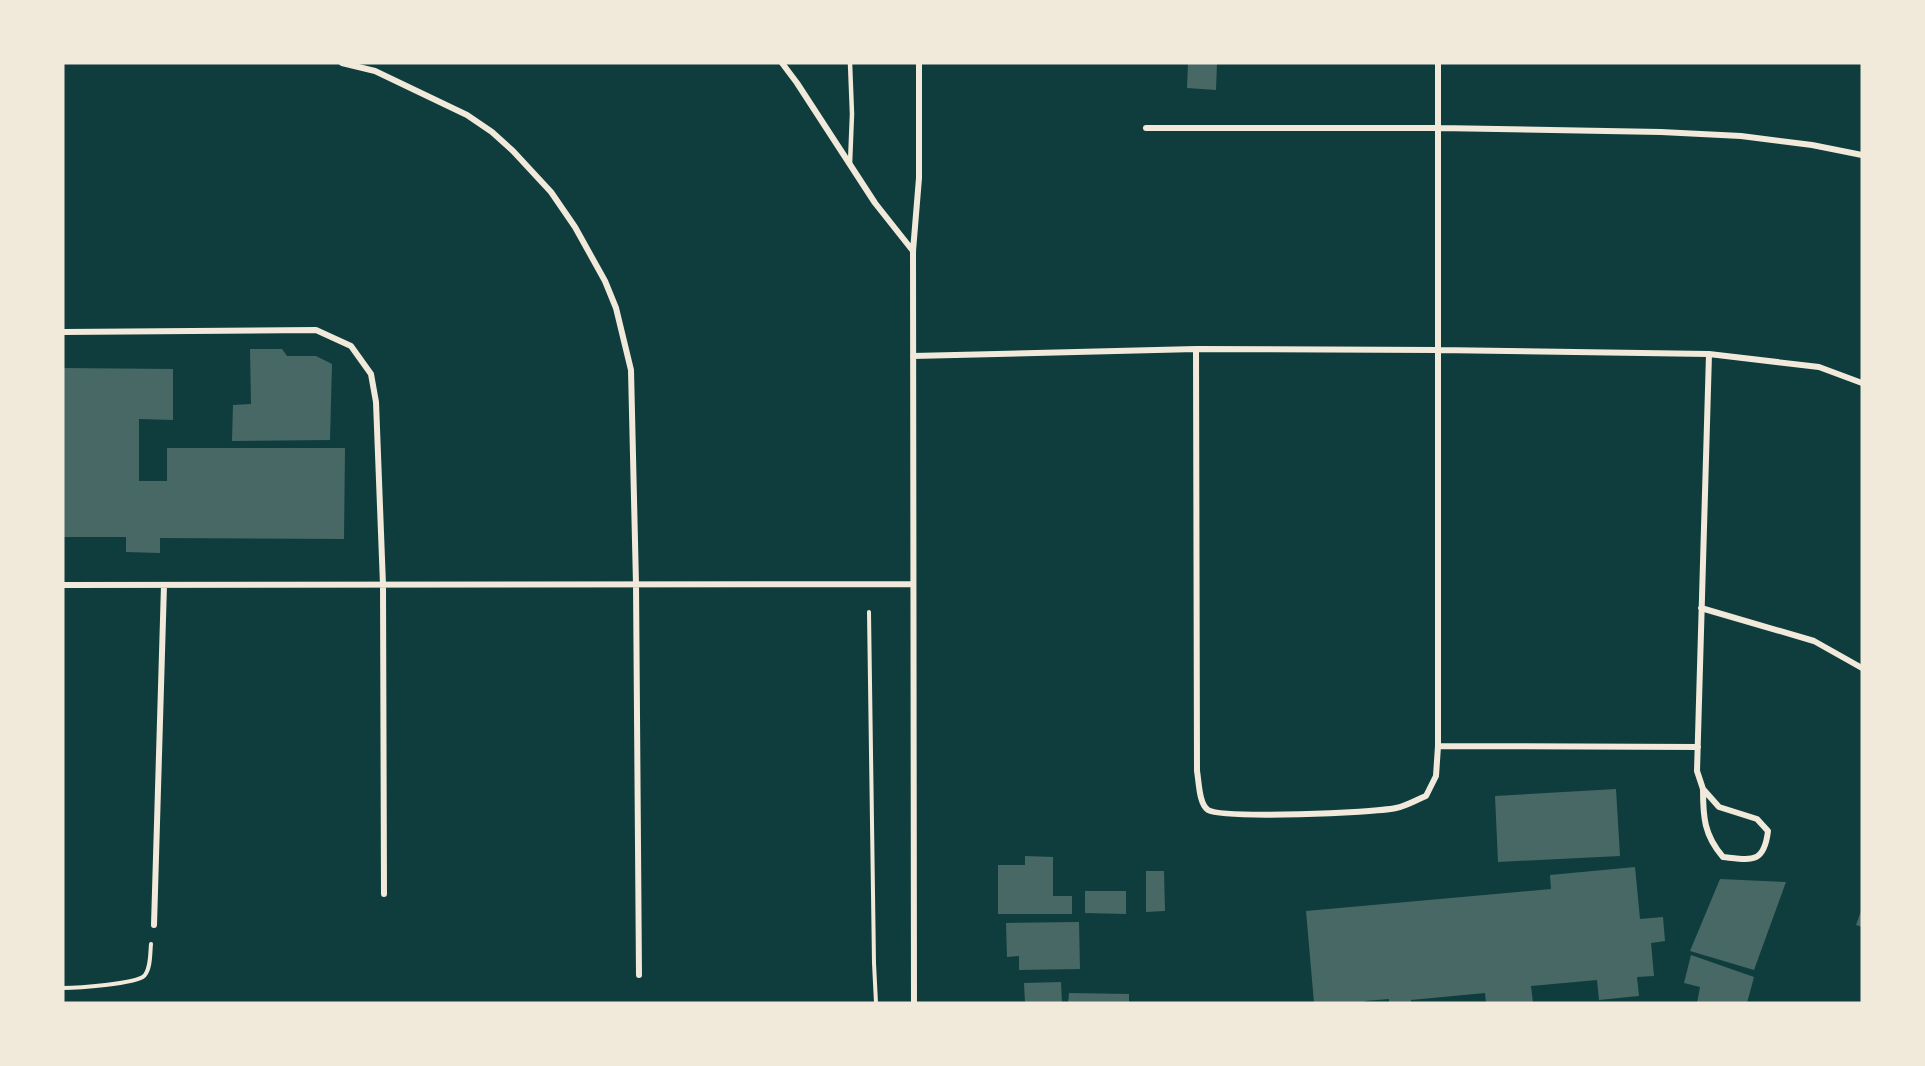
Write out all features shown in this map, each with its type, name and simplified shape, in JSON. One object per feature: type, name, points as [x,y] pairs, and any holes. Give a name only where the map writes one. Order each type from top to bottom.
[{"type":"street","points":[[342,63],[375,71],[467,115],[492,132],[551,192],[592,255],[616,308],[631,370],[636,584],[639,975]]},
{"type":"street","points":[[782,63],[874,203],[913,251]]},
{"type":"street","points":[[914,1003],[913,251],[919,178],[920,63]]},
{"type":"street","points":[[1196,349],[1197,771],[1203,803],[1208,810],[1223,814],[1320,813],[1395,808],[1426,796],[1436,776],[1438,746],[1438,63]]},
{"type":"street","points":[[1146,128],[1438,128],[1661,132],[1741,136],[1812,145],[1862,155]]},
{"type":"street","points":[[63,332],[316,330],[351,346],[371,374],[376,402],[383,585],[384,894]]},
{"type":"street","points":[[913,356],[1196,349],[1709,354],[1819,367],[1862,383]]},
{"type":"street","points":[[1703,789],[1719,807],[1757,819],[1768,831],[1766,849],[1758,856],[1742,859],[1723,857],[1712,844],[1704,825],[1703,789],[1697,771],[1709,354]]},
{"type":"street","points":[[63,585],[913,584]]},
{"type":"street","points":[[154,925],[164,585]]},
{"type":"street","points":[[1701,608],[1814,641],[1862,668]]},
{"type":"street","points":[[1438,746],[1698,747]]},
{"type":"lane","points":[[850,63],[852,114],[850,164]]},
{"type":"path","points":[[869,612],[876,1003]]},
{"type":"path","points":[[63,988],[132,981],[143,977],[148,969],[154,925]]},
{"type":"building","points":[[1188,63],[1217,63],[1216,90],[1187,88]]},
{"type":"building","points":[[250,349],[282,349],[287,356],[316,356],[332,364],[330,440],[232,441],[233,405],[251,404]]},
{"type":"building","points":[[63,368],[173,369],[173,420],[139,419],[139,481],[167,481],[167,448],[345,448],[344,539],[160,538],[160,553],[126,552],[126,537],[63,537]]},
{"type":"building","points":[[1616,789],[1620,856],[1498,862],[1495,796]]},
{"type":"building","points":[[1025,856],[1053,857],[1053,896],[1072,896],[1072,914],[998,914],[998,865],[1025,865]]},
{"type":"building","points":[[1635,867],[1640,919],[1663,917],[1665,941],[1651,943],[1654,976],[1637,977],[1639,996],[1599,1000],[1597,980],[1531,986],[1533,1003],[1486,1003],[1485,993],[1411,1000],[1411,1003],[1389,1003],[1389,999],[1365,1001],[1365,1003],[1314,1003],[1306,911],[1551,889],[1550,875]]},
{"type":"building","points":[[1146,871],[1164,871],[1165,911],[1146,912]]},
{"type":"building","points":[[1720,879],[1786,882],[1754,970],[1690,951]]},
{"type":"building","points":[[1085,891],[1126,891],[1126,914],[1085,913]]},
{"type":"building","points":[[1862,908],[1862,927],[1856,925]]},
{"type":"building","points":[[1079,922],[1080,969],[1019,970],[1019,956],[1007,957],[1006,923]]},
{"type":"building","points":[[1691,955],[1754,977],[1747,1003],[1697,1003],[1700,987],[1684,983]]},
{"type":"building","points":[[1061,982],[1062,1003],[1025,1003],[1024,983]]},
{"type":"building","points":[[1069,993],[1129,994],[1129,1003],[1068,1003]]}]
